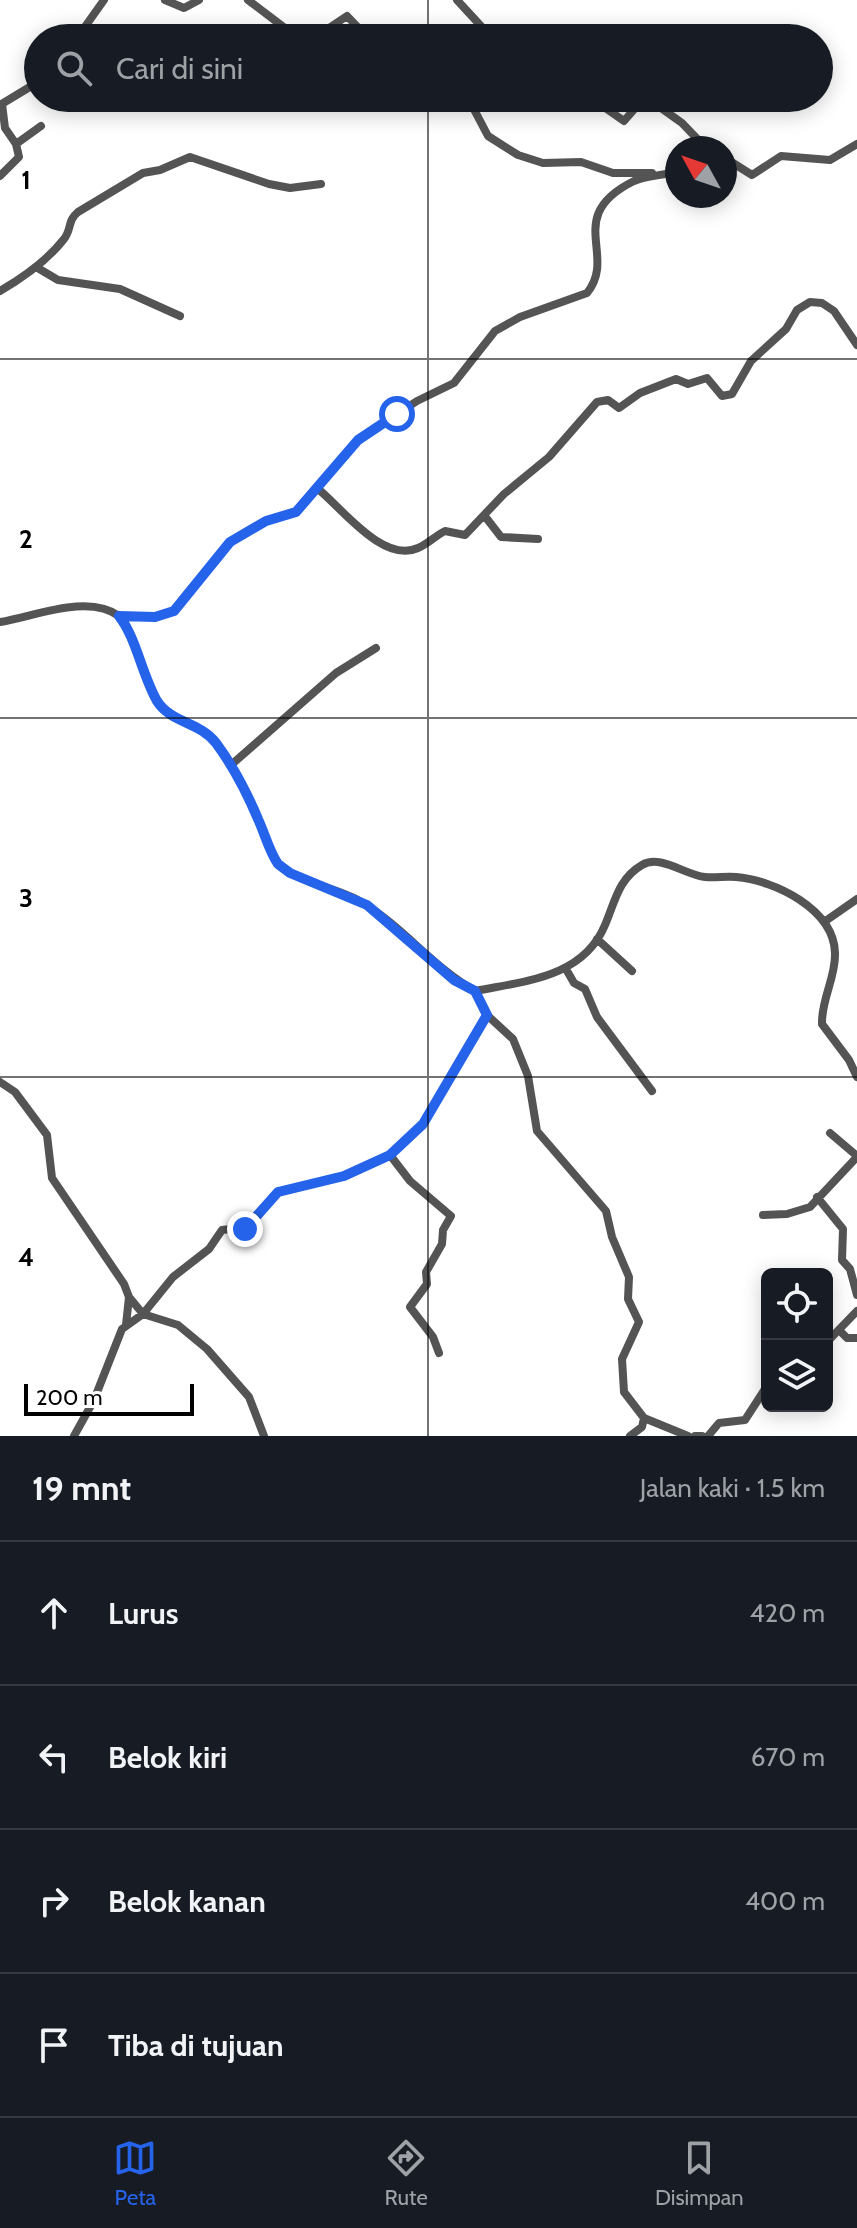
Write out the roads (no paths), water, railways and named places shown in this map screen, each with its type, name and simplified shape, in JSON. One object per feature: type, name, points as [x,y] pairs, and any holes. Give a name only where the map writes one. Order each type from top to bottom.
[{"type":"street","points":[[87,24],[104,0]]},
{"type":"street","points":[[165,0],[184,8],[199,0]]},
{"type":"street","points":[[248,0],[280,24]]},
{"type":"street","points":[[457,0],[477,24]]},
{"type":"street","points":[[335,24],[347,16],[355,24]]},
{"type":"street","points":[[0,176],[19,157],[16,144],[5,128],[1,104],[24,90]]},
{"type":"street","points":[[475,112],[488,136],[518,155],[543,163],[581,162],[613,173],[659,174]]},
{"type":"street","points":[[611,112],[624,121],[633,112]]},
{"type":"street","points":[[666,112],[694,136]]},
{"type":"street","points":[[16,144],[41,126]]},
{"type":"street","points":[[737,166],[752,175],[781,156],[830,160],[857,144]]},
{"type":"street","points":[[0,291],[36,267],[66,237],[69,221],[78,212],[143,173],[160,170],[187,157],[269,184],[290,188],[321,184]]},
{"type":"street","points":[[0,622],[68,607],[119,616],[155,617],[174,611],[230,542],[266,521],[296,512],[367,433],[454,383],[495,331],[520,317],[587,293],[596,274],[595,219],[599,208],[632,182],[665,173]]},
{"type":"street","points":[[36,267],[58,280],[120,289],[180,316]]},
{"type":"street","points":[[318,489],[337,504],[355,527],[396,548],[414,549],[445,531],[463,536],[513,485],[549,457],[597,402],[608,400],[619,408],[640,393],[669,381],[688,384],[707,378],[722,396],[728,397],[737,388],[751,361],[786,329],[806,303],[818,301],[834,311],[857,345]]},
{"type":"street","points":[[484,515],[501,537],[538,539]]},
{"type":"street","points":[[119,616],[129,631],[143,674],[159,704],[169,714],[205,732],[231,765],[270,851],[284,869],[362,902],[429,955],[454,980],[475,991],[487,1015],[513,1039],[528,1076],[537,1131],[574,1177],[602,1204],[629,1277],[628,1299],[639,1322],[624,1352],[621,1382],[628,1400],[644,1418],[692,1436],[702,1436]]},
{"type":"street","points":[[231,765],[336,673],[376,648]]},
{"type":"street","points":[[475,991],[566,969],[597,939],[620,886],[634,870],[652,861],[686,874],[737,877],[773,886],[806,906],[824,922],[836,957],[822,1024],[849,1060],[857,1077]]},
{"type":"street","points":[[824,922],[857,899]]},
{"type":"street","points":[[597,939],[632,971]]},
{"type":"street","points":[[566,969],[574,983],[585,989],[597,1017],[652,1091]]},
{"type":"street","points":[[126,1326],[143,1314],[164,1285],[209,1249],[222,1230],[248,1227],[278,1192],[344,1176],[390,1155],[423,1124],[487,1015]]},
{"type":"street","points":[[0,1082],[15,1092],[47,1135],[52,1178],[72,1211],[97,1240],[129,1297],[143,1314],[178,1325],[207,1349],[249,1397],[264,1436]]},
{"type":"street","points":[[763,1215],[807,1209],[857,1157],[830,1133]]},
{"type":"street","points":[[390,1155],[410,1181],[451,1216],[443,1230],[442,1244],[426,1272],[427,1284],[410,1307],[433,1337],[439,1353]]},
{"type":"street","points":[[817,1197],[843,1229],[842,1260],[850,1269],[857,1295]]},
{"type":"street","points":[[74,1436],[126,1326],[129,1297]]},
{"type":"street","points":[[829,1340],[857,1311]]},
{"type":"street","points":[[839,1330],[847,1338],[857,1338]]},
{"type":"street","points":[[708,1436],[719,1423],[745,1420],[761,1395]]},
{"type":"street","points":[[630,1436],[643,1425],[644,1418]]}]
